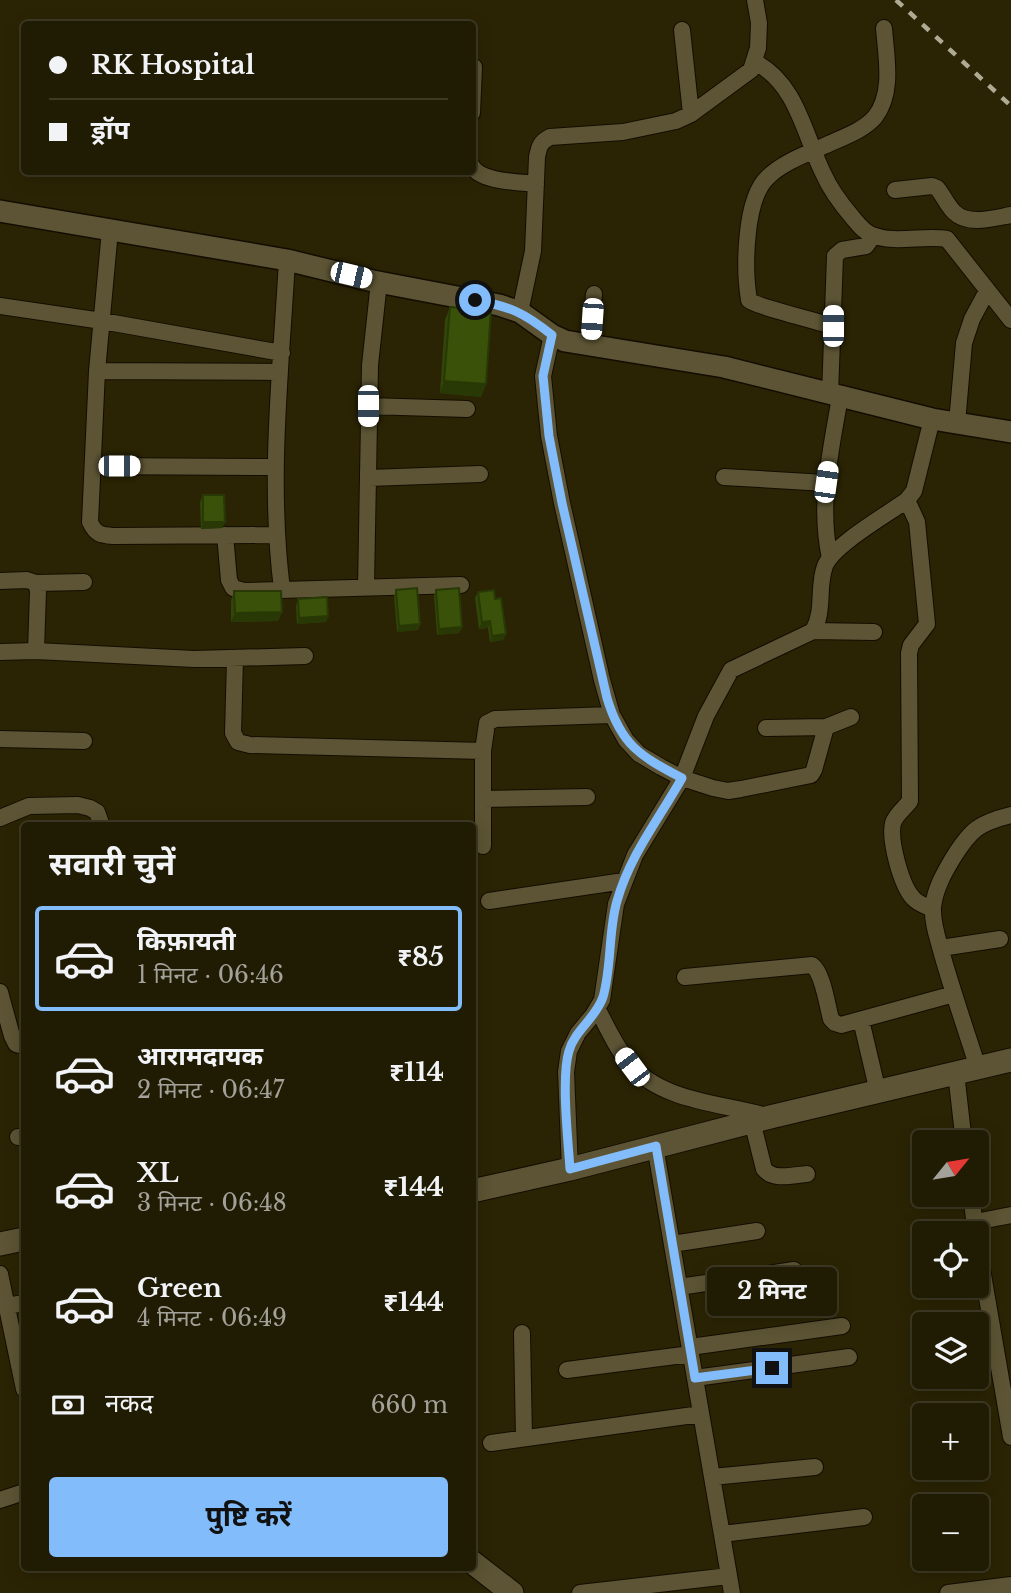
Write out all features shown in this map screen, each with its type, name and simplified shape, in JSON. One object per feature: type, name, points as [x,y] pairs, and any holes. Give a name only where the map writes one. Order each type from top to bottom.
[{"type":"main road","points":[[476,1190],[1011,1060]]},
{"type":"main road","points":[[0,1244],[21,1240]]},
{"type":"main road","points":[[476,1566],[505,1591]]},
{"type":"street","points":[[520,312],[533,251],[539,146],[550,137],[623,132],[676,121],[691,114],[751,70],[758,48],[759,23],[755,0]]},
{"type":"street","points":[[833,326],[752,304],[748,294],[748,239],[756,193],[769,175],[863,127],[875,116],[882,104],[887,84],[884,28]]},
{"type":"street","points":[[682,30],[691,114]]},
{"type":"street","points":[[755,62],[776,75],[784,86],[833,192],[863,230],[884,238],[947,239],[1011,320]]},
{"type":"street","points":[[476,172],[483,177],[536,184]]},
{"type":"street","points":[[895,190],[932,186],[937,188],[958,216],[970,219],[986,220],[1011,215]]},
{"type":"street","points":[[0,211],[287,260],[379,282],[499,305],[520,312],[565,341],[724,367],[932,419],[1011,432]]},
{"type":"street","points":[[110,230],[97,371],[90,522],[94,532],[101,535],[275,535]]},
{"type":"street","points":[[830,558],[827,541],[826,482],[835,396],[835,256],[842,250],[866,246],[873,236]]},
{"type":"street","points":[[282,589],[275,535],[274,467],[287,260]]},
{"type":"street","points":[[366,587],[368,406],[379,282]]},
{"type":"street","points":[[957,423],[964,343],[972,319],[987,291]]},
{"type":"street","points":[[590,345],[594,294]]},
{"type":"street","points":[[0,306],[282,353]]},
{"type":"street","points":[[552,335],[543,376],[549,436],[579,580],[612,715],[626,740],[639,754],[682,778],[713,789],[728,791],[804,777],[814,770],[826,727]]},
{"type":"street","points":[[97,371],[280,372]]},
{"type":"street","points":[[368,406],[467,409]]},
{"type":"street","points":[[813,631],[821,606],[825,565],[841,547],[907,500],[914,491],[932,419]]},
{"type":"street","points":[[93,466],[274,467]]},
{"type":"street","points":[[369,478],[480,474]]},
{"type":"street","points":[[724,477],[826,482]]},
{"type":"street","points":[[907,500],[918,522],[927,624],[911,645],[909,653],[910,801],[896,816],[892,835],[906,889],[914,899],[933,909]]},
{"type":"street","points":[[225,535],[229,580],[233,589],[244,591],[461,585]]},
{"type":"street","points":[[0,581],[84,582]]},
{"type":"street","points":[[36,583],[36,651]]},
{"type":"street","points":[[570,1169],[566,1072],[569,1051],[578,1033],[597,1008],[606,984],[616,904],[635,855],[682,778],[706,716],[731,670],[813,631],[874,632]]},
{"type":"street","points":[[0,652],[36,651],[194,659],[305,656]]},
{"type":"street","points":[[235,659],[233,733],[238,742],[250,745],[483,751]]},
{"type":"street","points":[[483,846],[483,751],[487,723],[495,719],[612,715]]},
{"type":"street","points":[[766,728],[826,727],[851,718]]},
{"type":"street","points":[[0,739],[84,741]]},
{"type":"street","points":[[483,799],[587,797]]},
{"type":"street","points":[[0,818],[29,806],[78,805],[97,812],[101,822]]},
{"type":"street","points":[[965,1130],[967,1070],[954,994],[933,909],[935,894],[943,874],[966,837],[981,824],[1011,815]]},
{"type":"street","points":[[489,901],[624,881]]},
{"type":"street","points":[[941,948],[1000,939]]},
{"type":"street","points":[[685,977],[812,965],[817,968],[831,1019],[841,1025],[954,994]]},
{"type":"street","points":[[0,992],[12,1036],[16,1044],[21,1045]]},
{"type":"street","points":[[597,1008],[620,1051],[632,1067],[657,1085],[761,1119],[764,1168],[768,1173],[775,1176],[807,1174]]},
{"type":"street","points":[[861,1020],[878,1091]]},
{"type":"street","points":[[656,1146],[732,1593]]},
{"type":"street","points":[[989,1224],[1011,1215]]},
{"type":"street","points":[[672,1244],[757,1231]]},
{"type":"street","points":[[679,1287],[794,1270]]},
{"type":"street","points":[[0,1274],[21,1374]]},
{"type":"street","points":[[988,1298],[1010,1426]]},
{"type":"street","points":[[7,1306],[21,1304]]},
{"type":"street","points":[[567,1370],[842,1326]]},
{"type":"street","points":[[522,1334],[524,1438]]},
{"type":"street","points":[[695,1378],[849,1357]]},
{"type":"street","points":[[491,1443],[701,1414]]},
{"type":"street","points":[[712,1477],[815,1467]]},
{"type":"street","points":[[0,1500],[21,1493]]},
{"type":"street","points":[[722,1534],[864,1517]]},
{"type":"street","points":[[580,1593],[729,1576]]},
{"type":"street","points":[[948,1593],[1011,1585]]},
{"type":"building","points":[[450,307],[491,310],[486,384],[444,381]]},
{"type":"building","points":[[203,495],[224,495],[225,522],[203,522]]},
{"type":"building","points":[[417,588],[420,624],[399,626],[396,590]]},
{"type":"building","points":[[459,588],[462,627],[439,629],[436,590]]},
{"type":"building","points":[[494,590],[495,599],[501,598],[506,634],[492,636],[490,621],[482,622],[478,592]]},
{"type":"building","points":[[234,591],[281,591],[282,612],[235,613]]},
{"type":"building","points":[[327,597],[328,616],[299,618],[298,599]]},
{"type":"railway","points":[[896,0],[1011,106]]},
{"type":"route","points":[[475,300],[514,309],[552,335],[543,376],[549,436],[607,698],[612,715],[626,740],[639,754],[682,778],[635,855],[624,881],[616,904],[602,1000],[578,1033],[569,1051],[566,1072],[570,1169],[656,1146],[695,1378],[772,1368]]}]
